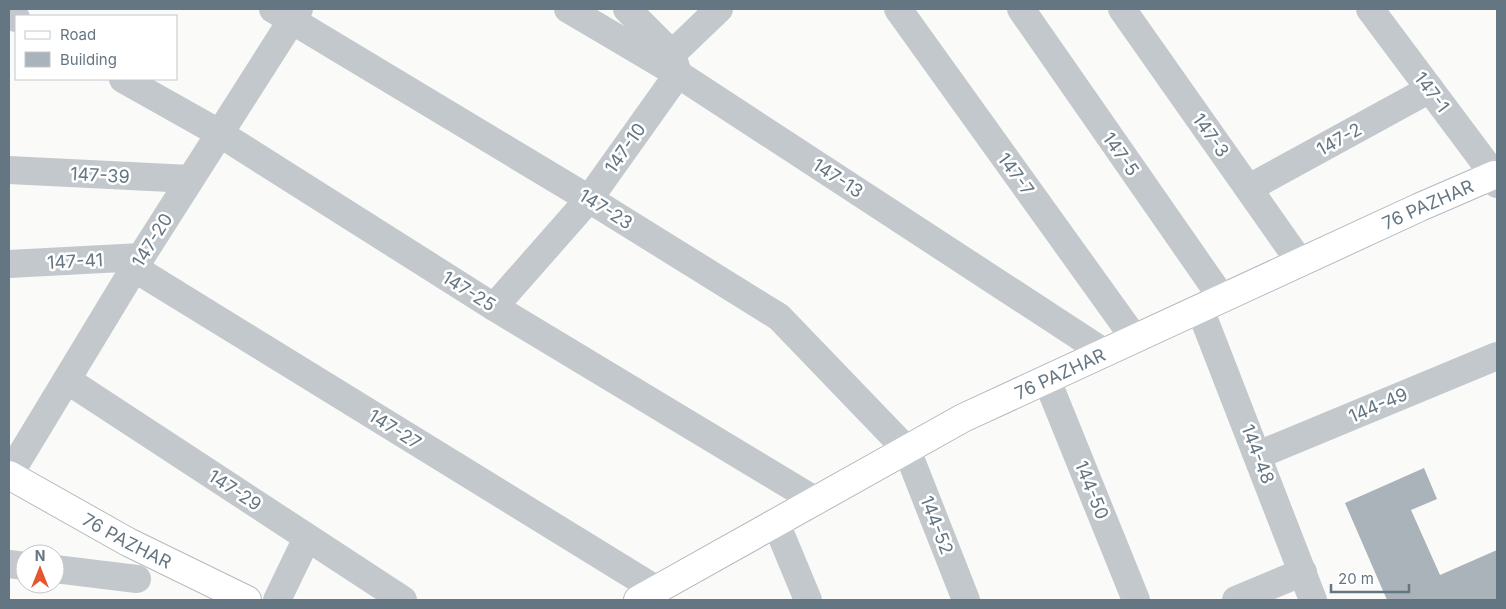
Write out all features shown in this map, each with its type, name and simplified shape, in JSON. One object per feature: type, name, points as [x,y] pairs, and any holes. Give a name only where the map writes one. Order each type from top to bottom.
[{"type":"street","name":"147-13","points":[[568,9],[675,64],[1105,353]]},
{"type":"street","points":[[627,9],[675,64]]},
{"type":"street","name":"147-10","points":[[494,307],[589,199],[675,64],[719,9]]},
{"type":"street","name":"147-7","points":[[898,9],[1135,338]]},
{"type":"street","name":"147-5","points":[[1020,9],[1211,304]]},
{"type":"street","name":"147-3","points":[[1122,9],[1300,262]]},
{"type":"street","name":"147-1","points":[[1370,9],[1496,180]]},
{"type":"street","name":"147-20","points":[[9,475],[137,263],[219,133],[288,12]]},
{"type":"street","name":"147-23","points":[[288,12],[778,317],[907,450]]},
{"type":"street","name":"147-25","points":[[125,80],[219,133],[494,307],[816,501]]},
{"type":"street","name":"147-2","points":[[1248,188],[1430,89]]},
{"type":"street","name":"147-39","points":[[9,170],[190,180]]},
{"type":"street","name":"76 PAZHAR","points":[[645,597],[963,418],[1420,207],[1496,180]]},
{"type":"street","name":"147-41","points":[[9,264],[137,263]]},
{"type":"street","name":"147-27","points":[[137,263],[645,597]]},
{"type":"street","name":"144-48","points":[[1211,304],[1258,455],[1313,600]]},
{"type":"street","name":"144-49","points":[[1258,455],[1497,356]]},
{"type":"street","name":"147-29","points":[[67,380],[403,600]]},
{"type":"street","name":"144-50","points":[[1047,380],[1136,600]]},
{"type":"street","name":"144-52","points":[[907,450],[966,600]]},
{"type":"street","name":"76 PAZHAR","points":[[9,475],[128,542],[247,600]]},
{"type":"street","points":[[776,523],[808,600]]},
{"type":"street","points":[[277,600],[307,538]]},
{"type":"street","points":[[65,572],[141,590],[128,542]]},
{"type":"street","points":[[1236,600],[1303,572]]},
{"type":"building","points":[[1424,468],[1437,499],[1411,510],[1440,575],[1497,550],[1497,600],[1387,600],[1345,503]]}]
